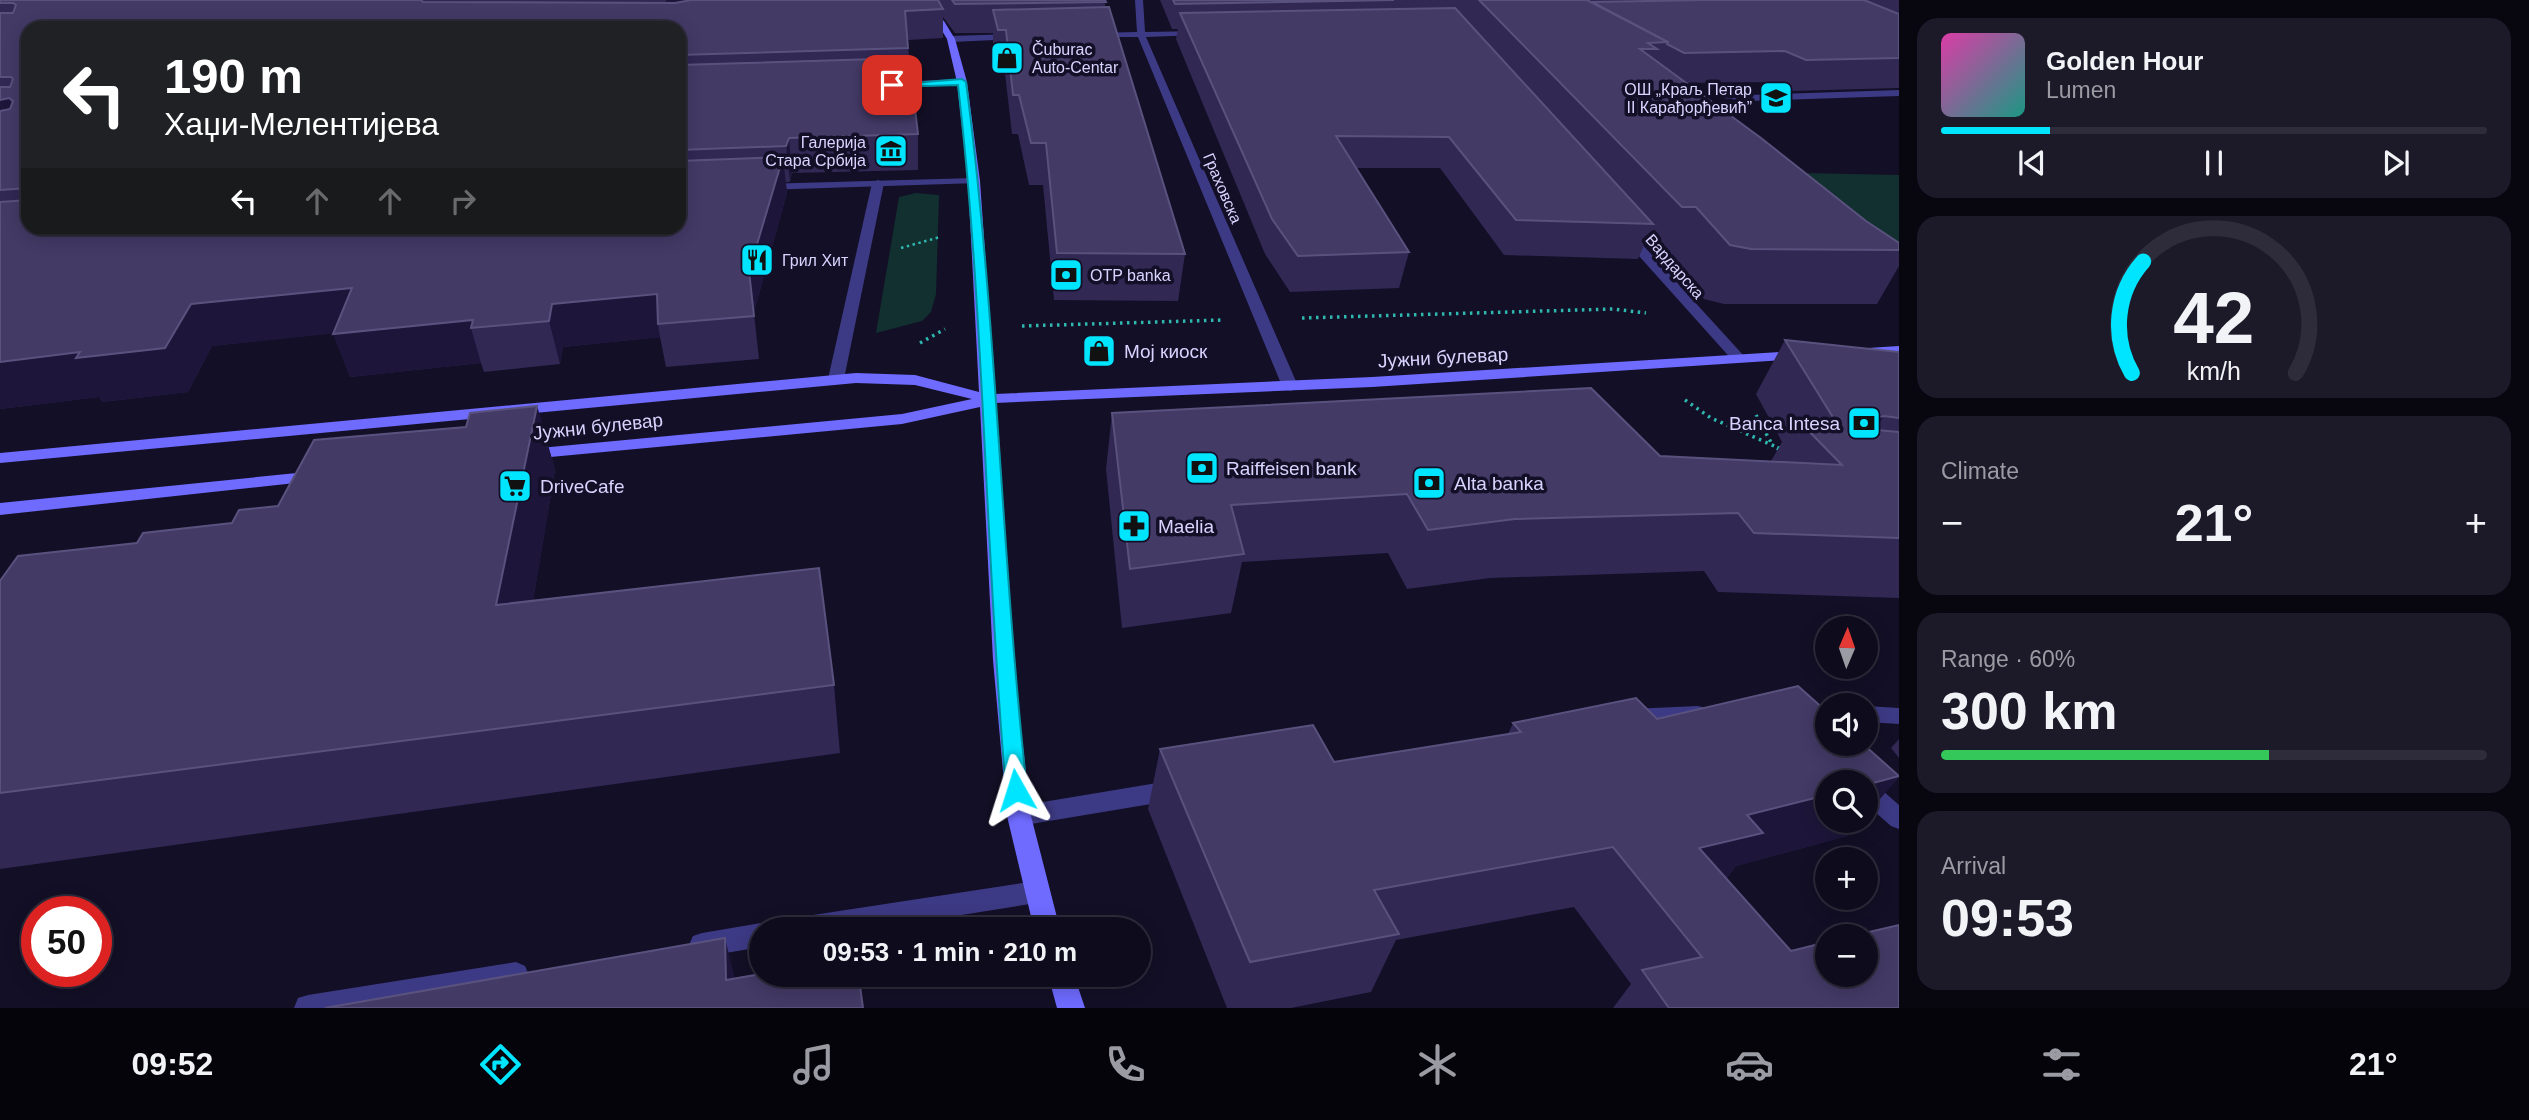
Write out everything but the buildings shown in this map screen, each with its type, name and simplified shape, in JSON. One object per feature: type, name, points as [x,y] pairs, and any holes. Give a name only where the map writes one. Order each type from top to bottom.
[{"type":"main road","points":[[916,0],[941,23],[951,39],[962,82],[974,181],[1003,660],[1019,816],[1043,917]]},
{"type":"main road","points":[[1850,353],[1899,351]]},
{"type":"main road","name":"Јужни булевар","points":[[507,456],[902,419],[989,399],[1290,386],[1813,355]]},
{"type":"main road","name":"Јужни булевар","points":[[0,458],[836,379],[915,380],[989,399]]},
{"type":"main road","points":[[0,509],[331,475]]},
{"type":"main road","points":[[1065,987],[1071,1008]]},
{"type":"street","name":"Граховска","points":[[1139,0],[1141,34],[1290,386]]},
{"type":"street","points":[[1081,35],[1208,32]]},
{"type":"street","points":[[951,39],[1029,36]]},
{"type":"street","points":[[879,85],[962,82]]},
{"type":"street","points":[[1668,88],[1747,98],[1899,93]]},
{"type":"street","points":[[753,188],[974,181]]},
{"type":"street","points":[[836,379],[878,183]]},
{"type":"street","name":"Вардарска","points":[[1617,223],[1738,359]]},
{"type":"street","points":[[1602,720],[1723,713]]},
{"type":"street","points":[[1878,715],[1899,716]]},
{"type":"street","points":[[1019,816],[1196,787]]},
{"type":"street","points":[[1878,801],[1899,819]]},
{"type":"street","points":[[877,917],[1036,892]]},
{"type":"street","points":[[679,949],[749,937]]},
{"type":"street","points":[[308,1008],[542,971]]},
{"type":"path","points":[[896,249],[943,236]]},
{"type":"path","points":[[983,327],[1613,309],[1699,318]]},
{"type":"path","points":[[912,346],[934,338],[952,323]]},
{"type":"path","points":[[1638,367],[1711,418],[1793,456]]},
{"type":"path","points":[[1756,415],[1774,447]]},
{"type":"green space","points":[[1751,172],[1899,175],[1899,264]]},
{"type":"green space","points":[[916,193],[939,195],[936,294],[931,312],[922,321],[876,333],[899,197]]},
{"type":"place","name":"Čuburac Auto-Centar","points":[[1007,58]]},
{"type":"place","name":"ОШ „Краљ Петар II Карађорђевић”","points":[[1776,98]]},
{"type":"place","name":"Галерија Стара Србија","points":[[891,151]]},
{"type":"place","name":"Грил Хит","points":[[757,260]]},
{"type":"place","name":"OTP banka","points":[[1066,275]]},
{"type":"place","name":"Мој киоск","points":[[1099,351]]},
{"type":"place","name":"Banca Intesa","points":[[1864,423]]},
{"type":"place","name":"Raiffeisen bank","points":[[1202,468]]},
{"type":"place","name":"Alta banka","points":[[1429,483]]},
{"type":"place","name":"DriveCafe","points":[[515,486]]},
{"type":"place","name":"Maelia","points":[[1134,526]]},
{"type":"route","points":[[892,85],[962,82],[974,181],[1003,660],[1016,790]]}]
